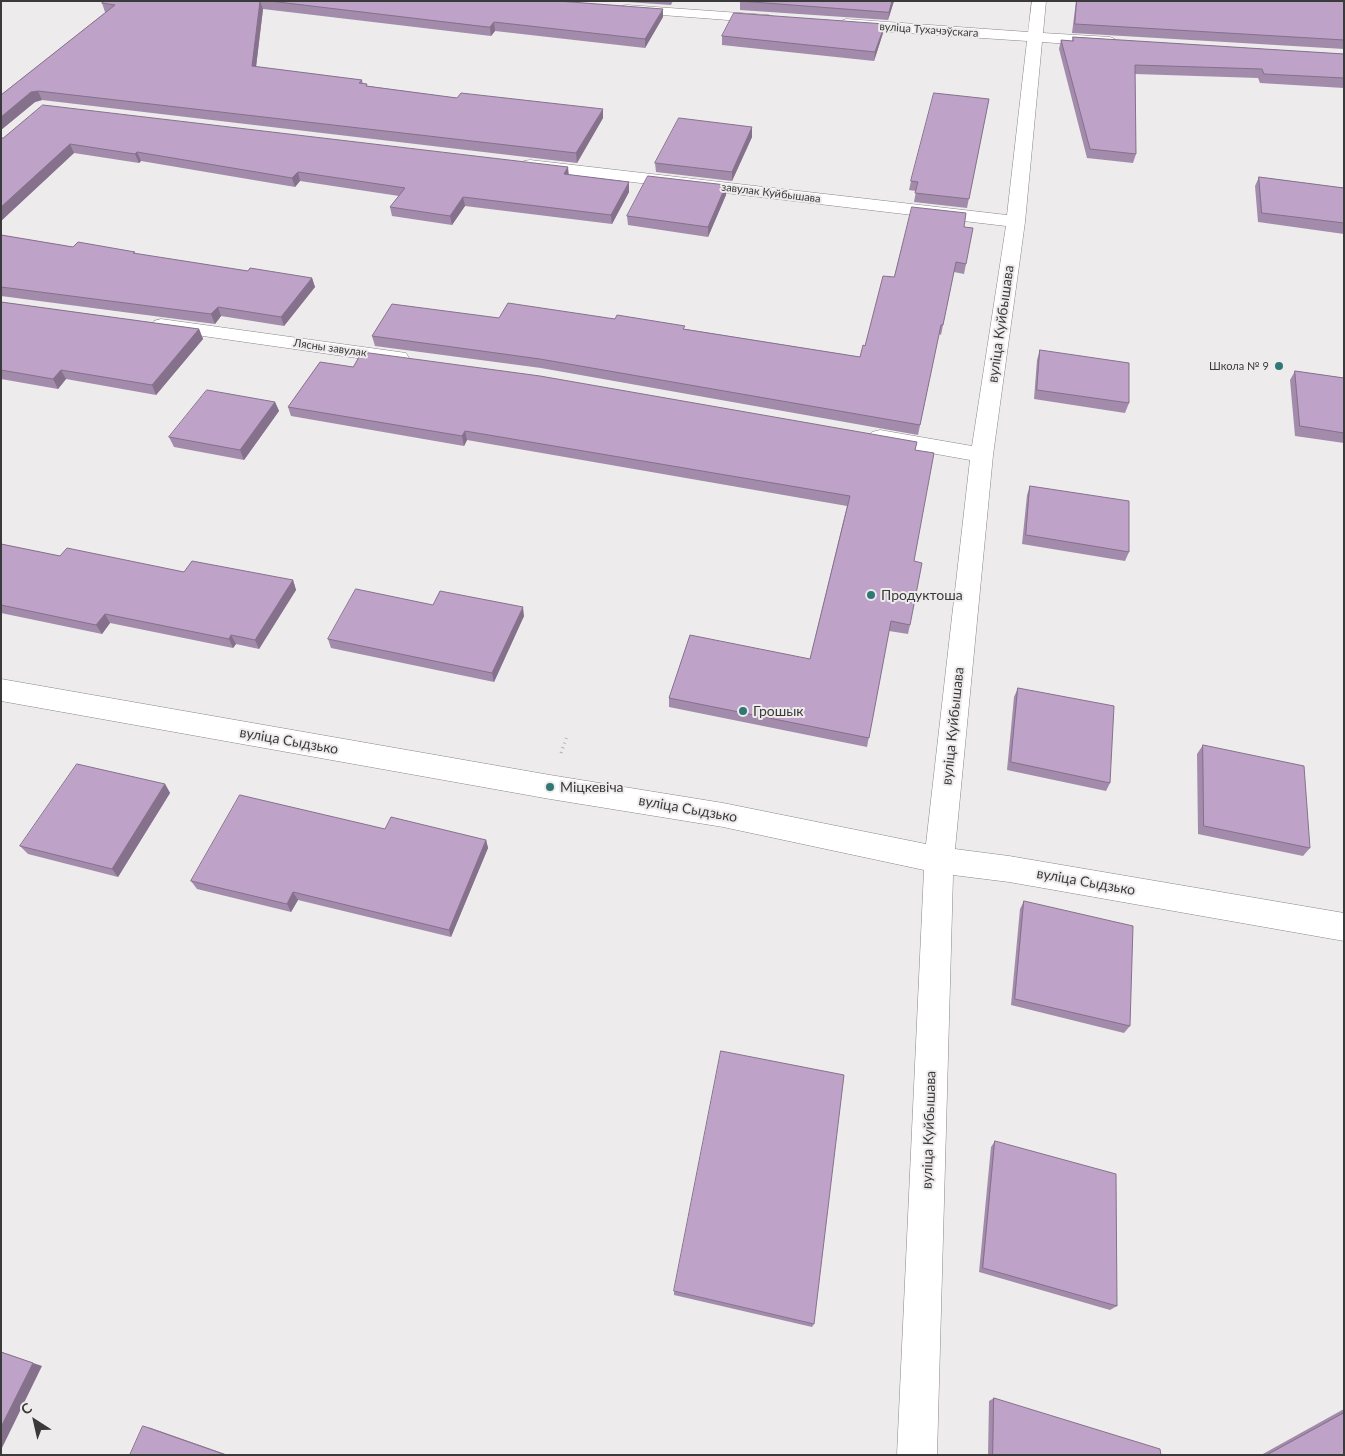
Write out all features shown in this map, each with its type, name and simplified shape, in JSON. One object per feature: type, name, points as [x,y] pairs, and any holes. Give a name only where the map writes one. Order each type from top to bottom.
[{"type":"street","name":"вуліца Куйбышава","points":[[917,1455],[938,860],[982,455],[1016,222],[1039,1]]},
{"type":"street","points":[[612,8],[779,20]]},
{"type":"street","name":"вуліца Тухачэўскага","points":[[828,23],[1124,43]]},
{"type":"street","name":"завулак Куйбышава","points":[[515,163],[1016,222]]},
{"type":"street","name":"Лясны завулак","points":[[139,322],[423,361]]},
{"type":"street","points":[[865,434],[982,455]]},
{"type":"street","name":"вуліца Сыдзько","points":[[1,690],[550,787],[724,815],[938,860],[1009,869],[1344,927]]},
{"type":"building","points":[[105,1],[260,1],[252,66],[362,80],[359,83],[367,84],[366,86],[457,98],[461,93],[603,109],[576,153],[38,91],[31,92],[1,117],[1,95],[115,5],[102,3]]},
{"type":"building","points":[[270,1],[558,1],[663,9],[645,39],[494,22],[490,27]]},
{"type":"building","points":[[740,1],[892,1],[889,12]]},
{"type":"building","points":[[1077,1],[1344,1],[1344,40],[1075,24]]},
{"type":"building","points":[[734,13],[885,24],[875,52],[722,36]]},
{"type":"building","points":[[1073,37],[1344,54],[1344,78],[1264,74],[1262,69],[1135,65],[1136,154],[1090,149],[1061,40],[1073,41]]},
{"type":"building","points":[[934,93],[989,99],[969,199],[915,193],[918,182],[911,181]]},
{"type":"building","points":[[43,105],[568,167],[564,174],[629,182],[611,215],[463,197],[450,216],[390,207],[405,188],[298,172],[292,178],[137,152],[135,154],[70,144],[1,207],[1,138]]},
{"type":"building","points":[[679,118],[752,127],[732,172],[655,163]]},
{"type":"building","points":[[648,176],[726,185],[708,227],[627,216]]},
{"type":"building","points":[[1259,177],[1344,188],[1344,223],[1262,213]]},
{"type":"building","points":[[912,207],[966,213],[964,227],[973,228],[966,264],[956,262],[920,425],[540,359],[372,336],[392,304],[499,318],[508,303],[615,319],[617,315],[685,326],[683,329],[860,357],[863,345],[865,346],[883,276],[894,277]]},
{"type":"building","points":[[1,235],[73,247],[78,242],[135,252],[133,253],[248,271],[250,268],[312,278],[281,317],[218,307],[211,314],[1,287]]},
{"type":"building","points":[[1,302],[199,329],[152,385],[61,370],[53,379],[1,370]]},
{"type":"building","points":[[1040,350],[1129,363],[1129,403],[1037,390]]},
{"type":"building","points":[[362,352],[540,376],[917,442],[915,450],[934,453],[914,561],[922,563],[910,625],[891,621],[869,738],[669,698],[690,635],[810,659],[850,496],[465,431],[462,436],[288,407],[320,362],[353,367]]},
{"type":"building","points":[[1295,371],[1344,378],[1344,433],[1300,426]]},
{"type":"building","points":[[207,390],[275,402],[240,450],[169,437]]},
{"type":"building","points":[[1030,486],[1129,501],[1129,552],[1026,535]]},
{"type":"building","points":[[1,544],[60,556],[67,548],[184,572],[192,561],[293,580],[255,640],[231,635],[229,639],[105,614],[96,625],[1,605]]},
{"type":"building","points":[[356,589],[433,605],[440,591],[523,607],[492,673],[328,639]]},
{"type":"building","points":[[1018,688],[1114,706],[1110,783],[1011,762]]},
{"type":"building","points":[[1203,745],[1304,766],[1310,848],[1204,826]]},
{"type":"building","points":[[77,764],[165,784],[112,869],[20,846]]},
{"type":"building","points":[[240,795],[385,829],[391,817],[486,840],[449,930],[293,892],[287,904],[191,881]]},
{"type":"building","points":[[1024,901],[1133,926],[1130,1026],[1015,999]]},
{"type":"building","points":[[721,1051],[844,1075],[814,1324],[674,1291]]},
{"type":"building","points":[[995,1141],[1116,1174],[1117,1306],[983,1268]]},
{"type":"building","points":[[1,1352],[33,1363],[1,1427]]},
{"type":"building","points":[[994,1398],[1160,1449],[1161,1455],[993,1455]]},
{"type":"building","points":[[1344,1413],[1344,1455],[1267,1455]]},
{"type":"building","points":[[143,1426],[226,1455],[130,1455]]},
{"type":"place","name":"Школа № 9","points":[[1279,366]]},
{"type":"place","name":"Продуктоша","points":[[871,595]]},
{"type":"place","name":"Грошык","points":[[743,711]]},
{"type":"place","name":"Міцкевіча","points":[[550,787]]}]
